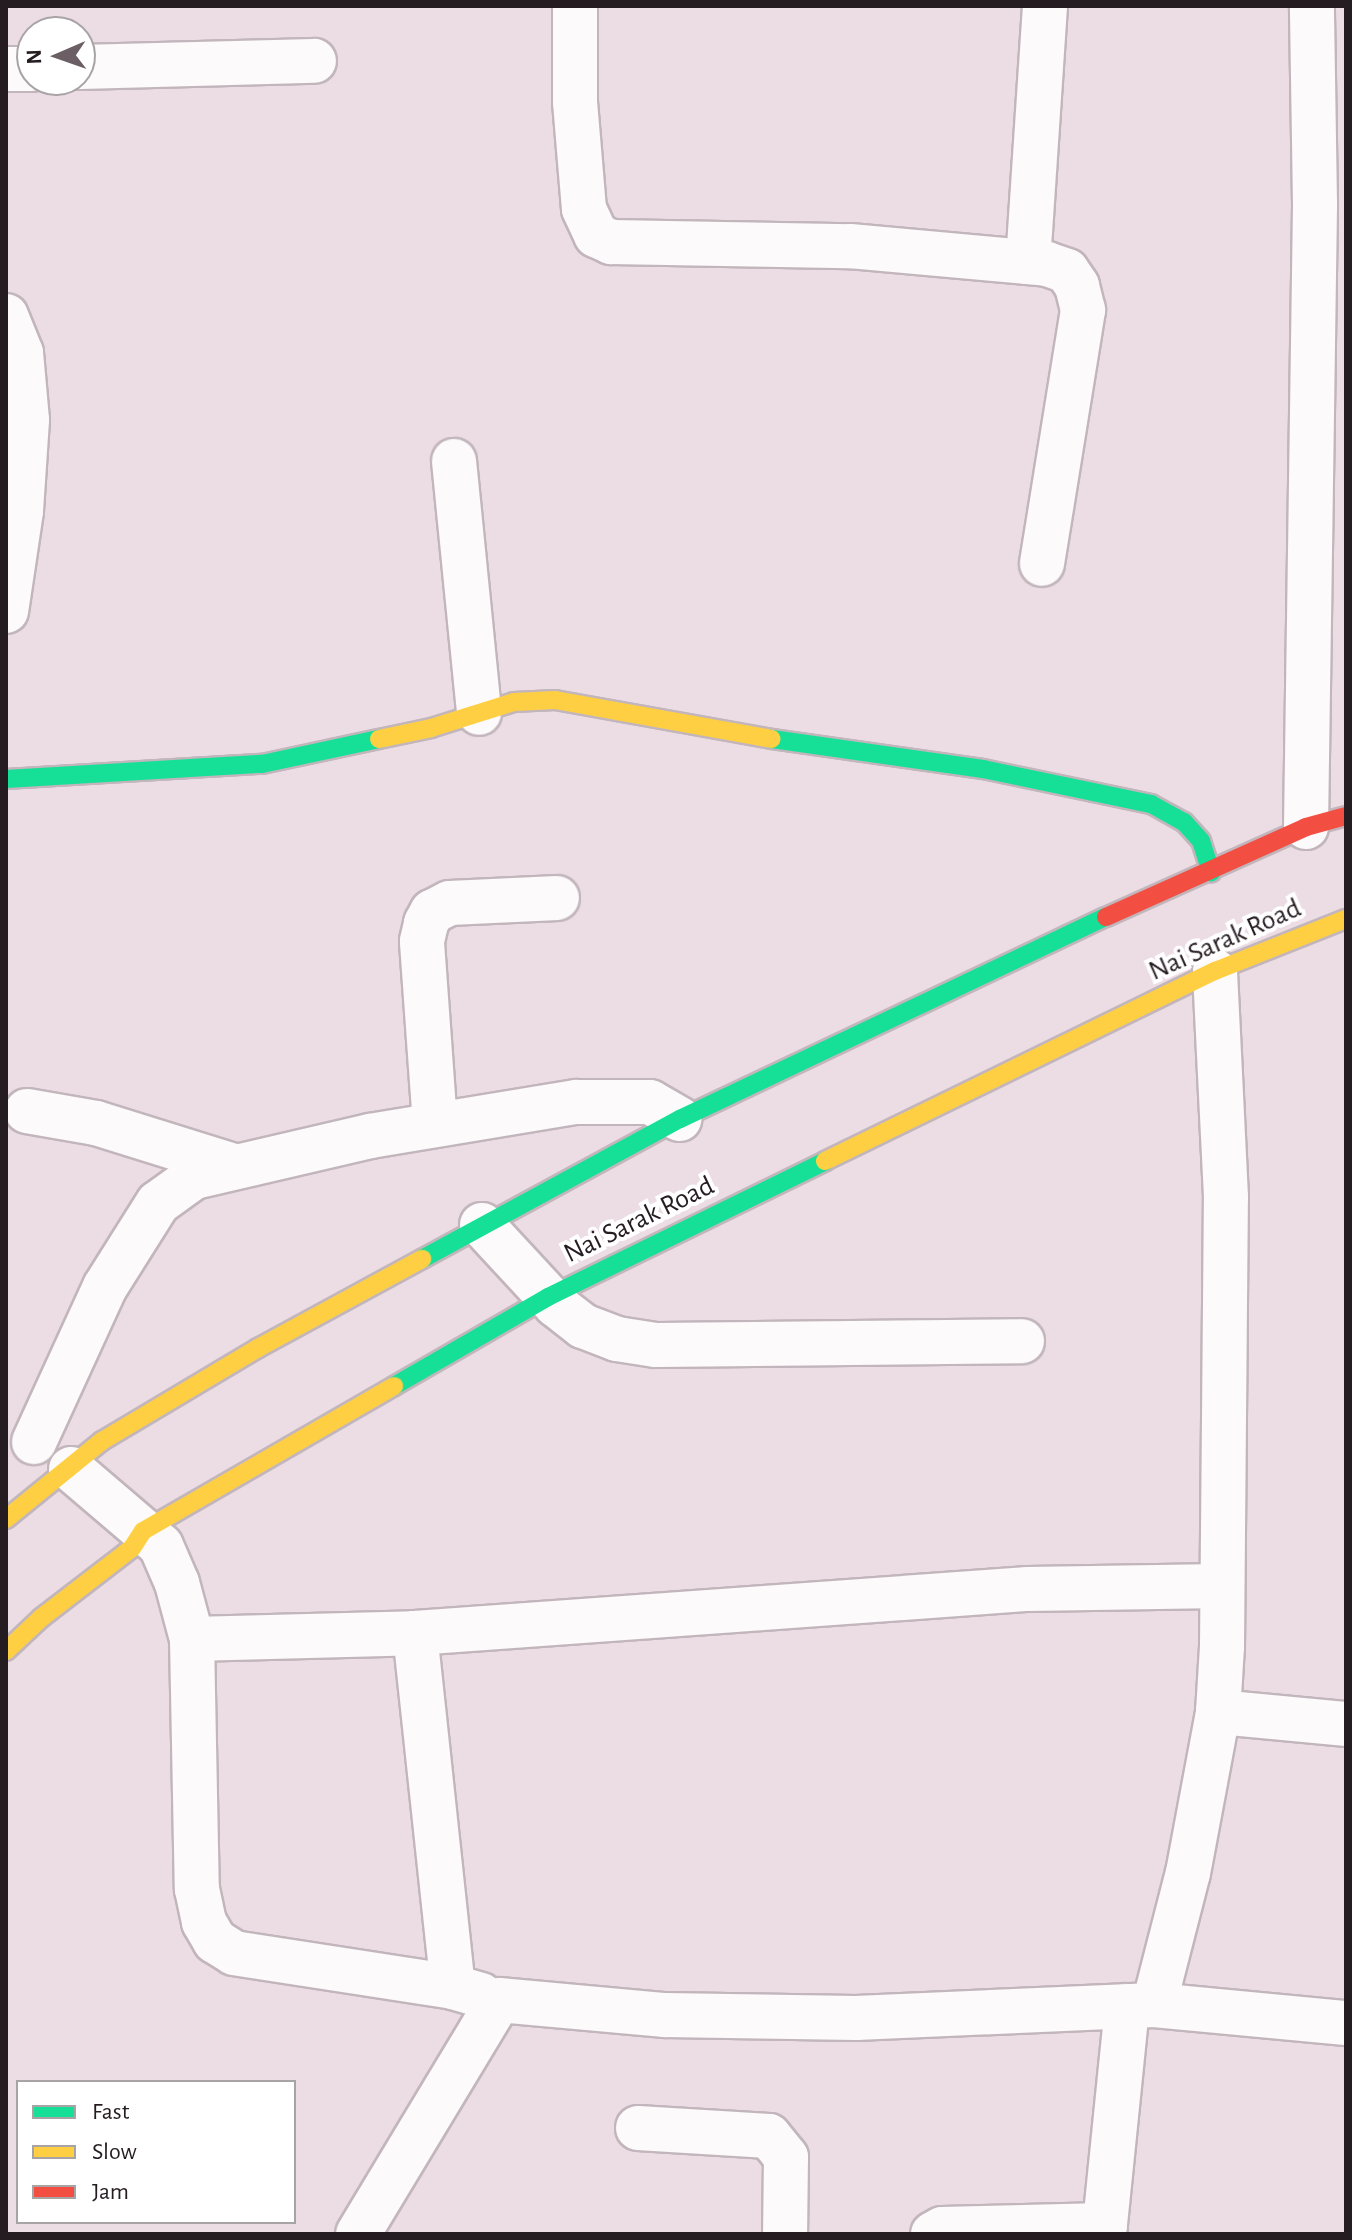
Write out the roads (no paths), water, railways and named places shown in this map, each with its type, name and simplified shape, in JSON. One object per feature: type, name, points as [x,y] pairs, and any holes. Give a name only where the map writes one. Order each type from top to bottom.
[{"type":"main road","points":[[6,779],[262,764],[431,728],[514,702],[555,700],[761,737],[983,769],[1151,804],[1184,822],[1201,841],[1211,872]]},
{"type":"main road","points":[[6,1519],[87,1455],[258,1348],[680,1119],[1065,935],[1326,822]]},
{"type":"main road","name":"Nai Sarak Road","points":[[6,1651],[41,1618],[132,1548],[143,1531],[548,1297],[1215,971],[1346,919]]},
{"type":"street","points":[[575,6],[575,102],[584,209],[596,235],[611,242],[850,246],[1028,262],[1067,271],[1077,286],[1083,310],[1042,564]]},
{"type":"street","points":[[1028,262],[1045,6]]},
{"type":"street","points":[[1312,6],[1326,822]]},
{"type":"street","points":[[96,67],[314,61]]},
{"type":"street","points":[[6,316],[21,353],[27,420],[21,511],[6,611]]},
{"type":"street","points":[[454,461],[479,713]]},
{"type":"street","points":[[435,1124],[422,941],[426,923],[432,912],[450,903],[557,898]]},
{"type":"street","points":[[933,2234],[942,2229],[1105,2229],[1140,2006],[1188,1873],[1218,1712],[1222,1586],[1226,1197],[1215,971]]},
{"type":"street","points":[[680,1119],[650,1102],[576,1102],[435,1124],[231,1165],[194,1177],[158,1203],[105,1287],[20,1440],[87,1455],[143,1531],[161,1546],[177,1583],[192,1639],[197,1889],[204,1922],[215,1941],[234,1953],[453,1987],[499,2000],[665,2015],[856,2018],[1140,2006],[1346,2023]]},
{"type":"street","points":[[27,1111],[96,1123],[231,1165]]},
{"type":"street","points":[[482,1225],[548,1297],[583,1326],[617,1339],[656,1345],[1022,1341]]},
{"type":"street","points":[[192,1639],[415,1633],[1028,1589],[1222,1586]]},
{"type":"street","points":[[415,1633],[453,1987]]},
{"type":"street","points":[[1218,1712],[1346,1724]]},
{"type":"street","points":[[358,2234],[499,2000]]},
{"type":"street","points":[[638,2128],[769,2136],[786,2157],[785,2234]]}]
